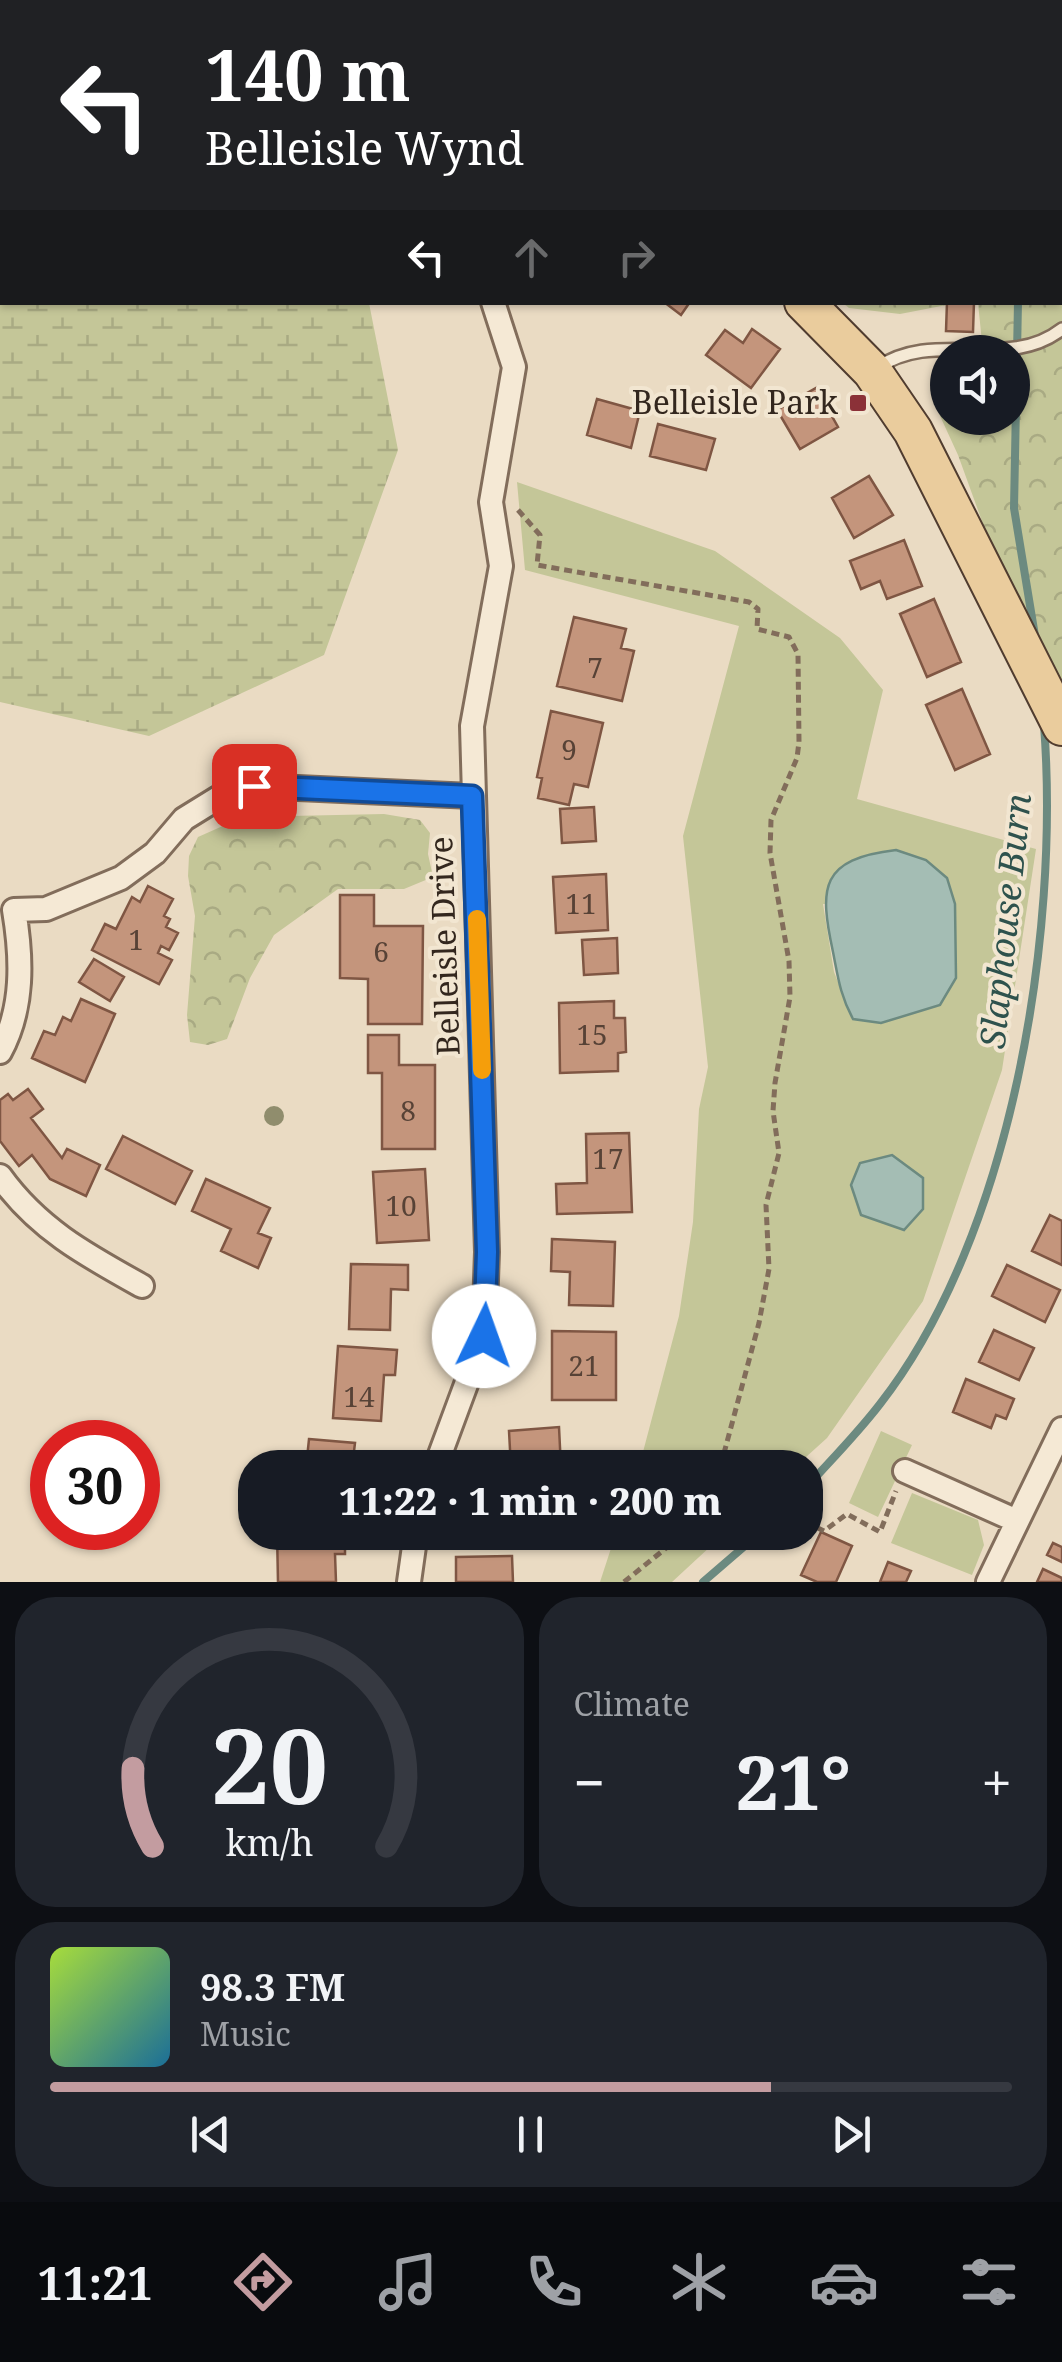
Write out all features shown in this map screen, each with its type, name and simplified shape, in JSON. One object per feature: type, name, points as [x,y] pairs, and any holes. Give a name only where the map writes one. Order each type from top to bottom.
[{"type":"main road","points":[[807,305],[872,371],[913,431],[970,537],[1022,655],[1056,718]]},
{"type":"street","name":"Belleisle Drive","points":[[441,1450],[484,1336],[487,1252],[472,726],[501,566],[491,502],[514,367],[494,305]]},
{"type":"street","points":[[0,1052],[17,1001],[21,954],[7,910],[46,909],[121,878],[155,853],[184,820],[218,798],[254,786],[472,796]]},
{"type":"street","points":[[0,1176],[24,1210],[63,1242],[142,1286]]},
{"type":"street","points":[[988,1582],[1062,1429]]},
{"type":"street","points":[[905,1470],[1017,1521]]},
{"type":"street","points":[[409,1582],[413,1550]]},
{"type":"lane","points":[[872,371],[895,355],[923,348],[1021,350],[1044,343],[1062,329]]},
{"type":"path","points":[[491,502],[530,519],[540,535],[537,565],[749,602],[758,609],[757,629],[789,637],[798,654],[797,758],[771,820],[770,853],[789,960],[790,997],[773,1112],[780,1153],[766,1205],[769,1268],[748,1375],[725,1450]]},
{"type":"path","points":[[823,1531],[847,1514],[880,1532],[905,1470]]},
{"type":"path","points":[[624,1582],[664,1550]]},
{"type":"green space","points":[[0,305],[369,305],[398,450],[324,655],[149,736],[0,702]]},
{"type":"green space","points":[[845,305],[947,305],[900,314]]},
{"type":"green space","points":[[978,305],[1062,305],[1062,681],[1012,604],[949,435],[1030,435],[1030,335],[981,335]]},
{"type":"green space","points":[[517,482],[715,551],[840,638],[883,690],[857,799],[1036,849],[1002,1070],[923,1301],[827,1438],[814,1450],[644,1450],[679,1316],[693,1222],[699,1109],[708,1067],[683,836],[739,626],[525,570]],"holes":[[[823,904],[955,904],[955,978],[940,1005],[881,1023],[853,1019],[834,972]]]},
{"type":"green space","points":[[384,814],[420,820],[430,833],[428,854],[433,877],[404,889],[338,889],[274,935],[250,978],[227,1039],[208,1045],[190,1042],[187,1015],[195,916],[188,876],[189,856],[198,837],[243,817]]},
{"type":"green space","points":[[881,1431],[912,1445],[878,1517],[849,1503]]},
{"type":"green space","points":[[912,1493],[978,1520],[984,1545],[972,1575],[891,1543]]},
{"type":"green space","points":[[610,1550],[707,1550],[672,1582],[600,1582]]},
{"type":"water","points":[[896,850],[926,860],[947,878],[955,904],[956,978],[940,1005],[881,1023],[853,1019],[838,978],[826,910],[827,894],[839,869],[871,854]]},
{"type":"water","points":[[892,1155],[923,1178],[923,1209],[904,1230],[861,1215],[851,1185],[860,1163]]},
{"type":"building","points":[[668,305],[688,305],[681,315]]},
{"type":"building","points":[[947,305],[974,305],[973,332],[946,331]]},
{"type":"building","points":[[752,329],[780,349],[751,388],[706,355],[725,330],[743,343]]},
{"type":"building","points":[[816,388],[838,427],[800,449],[777,410]]},
{"type":"building","points":[[597,399],[640,411],[631,448],[587,435]]},
{"type":"building","points":[[658,424],[715,439],[706,470],[650,456]]},
{"type":"building","points":[[869,476],[893,515],[854,538],[832,498]]},
{"type":"building","points":[[904,540],[922,586],[887,599],[880,581],[861,589],[850,561]]},
{"type":"building","points":[[934,599],[961,662],[927,677],[900,614]]},
{"type":"building","points":[[574,617],[626,629],[621,648],[634,651],[622,701],[557,686]]},
{"type":"building","points":[[962,689],[990,754],[955,770],[926,705]]},
{"type":"building","points":[[551,711],[603,723],[588,787],[574,784],[569,805],[538,798],[542,778],[537,777]]},
{"type":"building","points":[[594,807],[596,841],[562,843],[560,809]]},
{"type":"building","points":[[606,874],[608,930],[556,933],[553,877]]},
{"type":"building","points":[[148,886],[173,899],[164,916],[170,919],[166,927],[178,933],[169,950],[161,946],[158,953],[172,960],[159,984],[92,950],[105,924],[116,929],[132,897],[140,902]]},
{"type":"building","points":[[340,895],[374,895],[374,926],[423,926],[422,1024],[368,1024],[368,979],[340,978]]},
{"type":"building","points":[[617,938],[618,973],[584,975],[582,940]]},
{"type":"building","points":[[94,959],[124,977],[110,1001],[79,982]]},
{"type":"building","points":[[81,999],[115,1014],[85,1082],[32,1058],[44,1031],[55,1035],[63,1017],[71,1021]]},
{"type":"building","points":[[614,1001],[614,1018],[625,1018],[626,1052],[618,1053],[618,1071],[560,1073],[559,1003]]},
{"type":"building","points":[[368,1035],[399,1035],[399,1065],[435,1065],[435,1149],[382,1149],[382,1073],[368,1073]]},
{"type":"building","points":[[28,1089],[43,1109],[31,1118],[62,1158],[67,1149],[100,1165],[86,1196],[50,1179],[32,1155],[19,1166],[0,1141],[0,1100],[8,1094],[13,1100]]},
{"type":"building","points":[[629,1133],[632,1212],[557,1214],[556,1184],[587,1183],[586,1134]]},
{"type":"building","points":[[123,1136],[192,1171],[175,1204],[106,1169]]},
{"type":"building","points":[[425,1169],[429,1240],[377,1243],[373,1172]]},
{"type":"building","points":[[206,1179],[270,1208],[258,1233],[271,1238],[258,1268],[221,1251],[231,1229],[192,1211]]},
{"type":"building","points":[[1050,1215],[1062,1221],[1062,1265],[1032,1251]]},
{"type":"building","points":[[552,1239],[615,1242],[613,1306],[569,1305],[570,1272],[551,1271]]},
{"type":"building","points":[[351,1264],[408,1265],[408,1290],[391,1289],[390,1330],[349,1329]]},
{"type":"building","points":[[1007,1265],[1060,1290],[1045,1322],[992,1296]]},
{"type":"building","points":[[994,1330],[1034,1348],[1019,1380],[979,1362]]},
{"type":"building","points":[[552,1331],[616,1332],[616,1400],[552,1400]]},
{"type":"building","points":[[338,1346],[397,1350],[395,1375],[384,1375],[381,1421],[333,1418]]},
{"type":"building","points":[[966,1379],[1014,1399],[1006,1419],[996,1415],[991,1428],[953,1412]]},
{"type":"building","points":[[559,1427],[560,1450],[510,1450],[509,1431]]},
{"type":"building","points":[[309,1439],[355,1443],[354,1450],[308,1450]]},
{"type":"building","points":[[823,1533],[852,1546],[836,1582],[817,1582],[801,1575],[813,1550],[823,1550]]},
{"type":"building","points":[[1053,1543],[1062,1547],[1062,1562],[1047,1555]]},
{"type":"building","points":[[277,1550],[345,1550],[345,1554],[335,1554],[336,1582],[278,1582]]},
{"type":"building","points":[[512,1556],[513,1582],[456,1582],[456,1557]]},
{"type":"building","points":[[888,1562],[911,1571],[906,1582],[880,1582]]},
{"type":"building","points":[[1043,1569],[1062,1578],[1062,1582],[1037,1582]]},
{"type":"waterway","name":"Slaphouse Burn","points":[[1018,305],[1014,508],[1035,636]]},
{"type":"waterway","name":"Slaphouse Burn","points":[[823,1470],[880,1404],[926,1335],[964,1256],[994,1170],[1018,1080],[1034,987],[1044,896],[1044,725]]},
{"type":"waterway","name":"Slaphouse Burn","points":[[703,1582],[740,1550]]},
{"type":"slow traffic","points":[[477,919],[482,1070]]},
{"type":"place","name":"Belleisle Park","points":[[858,403]]},
{"type":"route","points":[[254,786],[472,796],[487,1252],[484,1336]]}]
